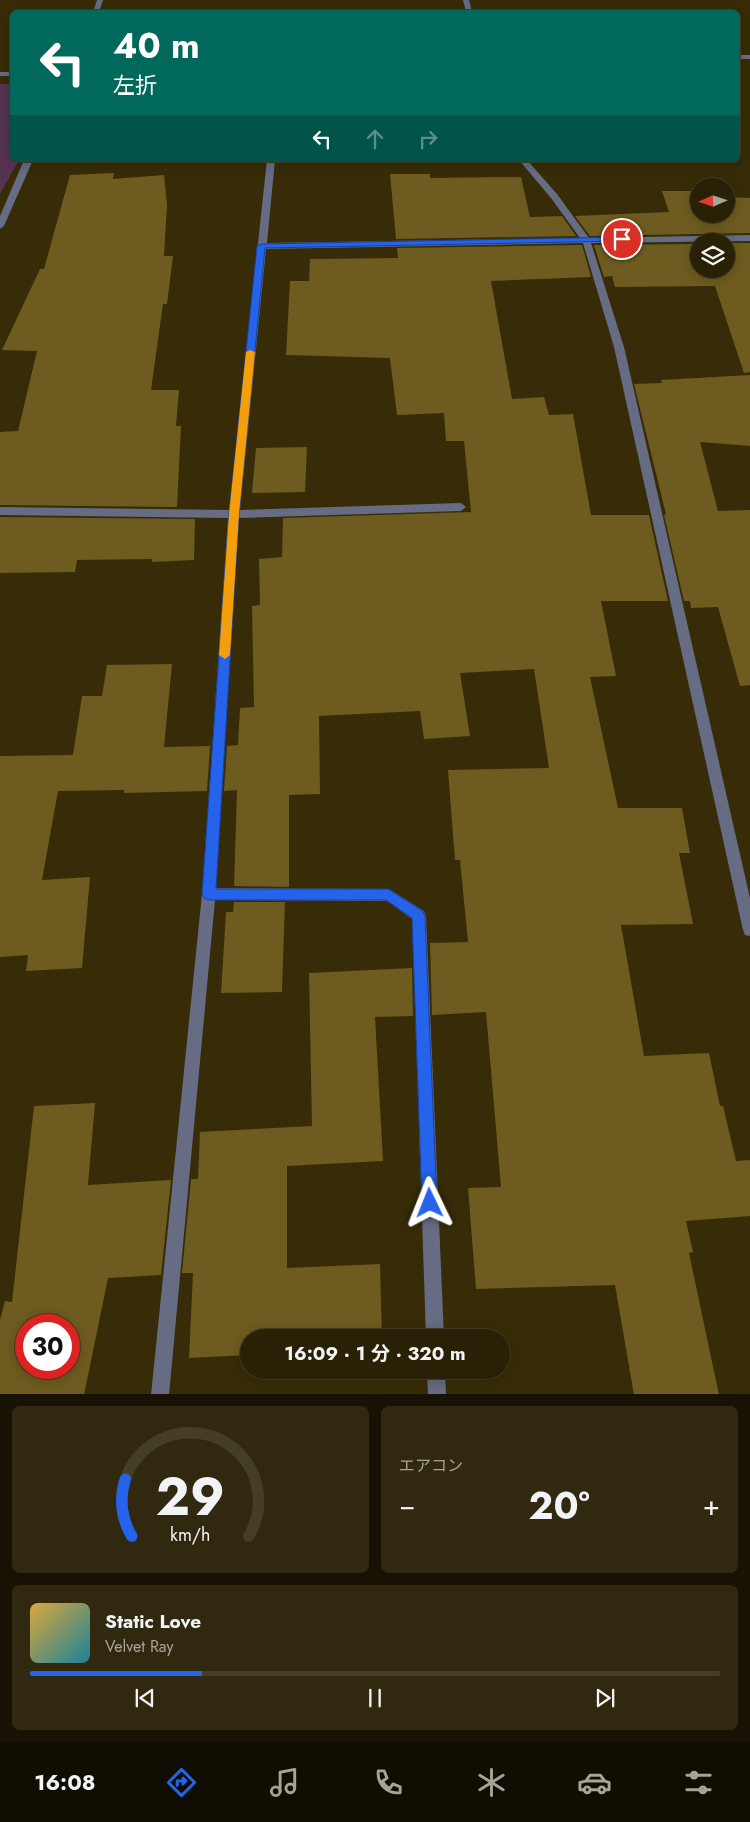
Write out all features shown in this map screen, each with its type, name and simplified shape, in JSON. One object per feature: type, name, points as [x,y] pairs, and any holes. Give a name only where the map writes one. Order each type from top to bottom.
[{"type":"street","points":[[0,226],[28,162]]},
{"type":"street","points":[[160,1394],[209,894],[234,514],[271,162]]},
{"type":"street","points":[[525,162],[554,196],[586,240],[619,347],[750,930]]},
{"type":"street","points":[[261,246],[750,238]]},
{"type":"street","points":[[0,511],[234,514],[461,507]]},
{"type":"street","points":[[209,894],[388,895],[419,916],[435,1329]]},
{"type":"street","points":[[436,1379],[437,1394]]},
{"type":"shaded area","points":[[0,84],[10,84],[10,162],[18,162],[0,194]]},
{"type":"building","points":[[114,173],[113,179],[164,175],[167,205],[164,256],[173,256],[167,304],[163,304],[151,390],[179,390],[176,426],[181,426],[177,507],[0,505],[0,432],[18,431],[37,351],[2,350],[40,269],[44,269],[70,175]]},
{"type":"building","points":[[390,174],[430,174],[430,178],[521,177],[530,217],[562,216],[576,236],[396,239]]},
{"type":"building","points":[[662,191],[690,191],[690,223],[735,223],[735,197],[750,198],[750,233],[590,236],[575,216],[669,212]]},
{"type":"building","points":[[735,243],[750,243],[750,372],[744,373],[715,286],[615,287],[612,276],[604,277],[594,245],[690,244],[690,278],[735,278]]},
{"type":"building","points":[[582,245],[591,277],[491,281],[512,399],[544,397],[549,415],[573,414],[591,515],[649,515],[668,601],[601,601],[616,676],[590,677],[618,808],[682,808],[690,853],[679,853],[693,924],[621,925],[644,1056],[709,1053],[720,1106],[723,1106],[736,1161],[750,1160],[750,1216],[686,1221],[693,1252],[689,1253],[719,1394],[634,1394],[615,1285],[476,1289],[468,1188],[501,1187],[486,1012],[432,1015],[430,943],[468,942],[460,860],[455,860],[448,770],[549,768],[534,669],[460,673],[470,736],[424,739],[420,711],[319,716],[320,794],[289,795],[289,887],[234,886],[237,790],[224,791],[227,746],[238,745],[240,708],[254,707],[252,606],[260,605],[259,559],[282,557],[283,518],[471,512],[464,441],[446,441],[444,413],[397,415],[390,358],[286,355],[290,281],[309,281],[310,259],[398,258],[397,248]]},
{"type":"building","points":[[750,375],[750,446],[700,442],[718,511],[750,510],[750,685],[740,686],[718,607],[691,608],[690,601],[684,601],[664,515],[666,514],[634,384],[662,383],[661,380]]},
{"type":"building","points":[[307,447],[305,492],[252,493],[256,448]]},
{"type":"building","points":[[0,517],[195,519],[194,560],[152,562],[152,559],[77,560],[75,572],[0,573]]},
{"type":"building","points":[[172,664],[164,747],[210,746],[207,791],[124,793],[124,790],[58,791],[42,880],[90,877],[82,968],[26,971],[28,955],[0,957],[0,756],[73,755],[82,696],[102,696],[107,665]]},
{"type":"building","points":[[234,902],[285,902],[282,992],[221,993],[226,912],[233,912]]},
{"type":"building","points":[[412,968],[413,1016],[375,1017],[383,1161],[287,1166],[287,1268],[380,1264],[382,1329],[240,1329],[240,1355],[189,1358],[193,1273],[182,1273],[191,1179],[198,1179],[200,1132],[312,1126],[309,973]]},
{"type":"building","points":[[95,1103],[88,1185],[171,1180],[161,1275],[108,1278],[84,1394],[0,1394],[0,1320],[5,1301],[12,1302],[34,1106]]},
{"type":"slow traffic","points":[[225,655],[234,514],[250,352]]},
{"type":"route","points":[[430,1203],[419,916],[388,895],[209,894],[234,514],[261,246],[622,239]]}]
